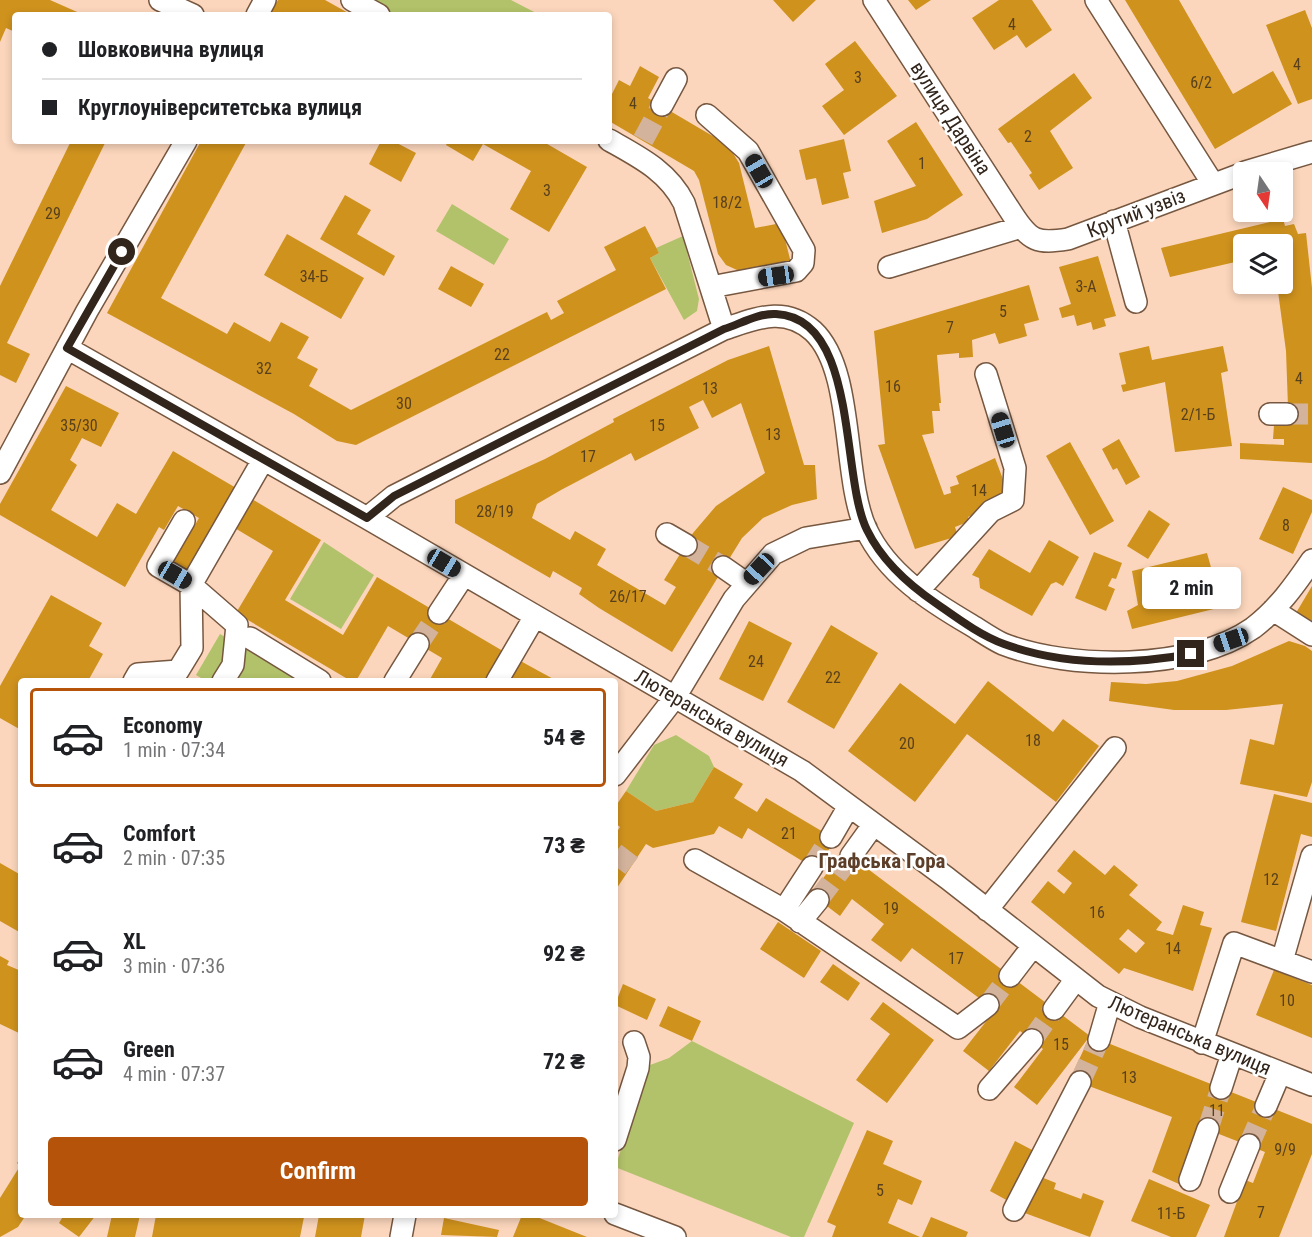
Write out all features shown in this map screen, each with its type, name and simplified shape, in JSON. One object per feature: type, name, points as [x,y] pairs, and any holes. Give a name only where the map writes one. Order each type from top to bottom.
[{"type":"street","points":[[160,0],[186,12]]},
{"type":"street","points":[[352,0],[374,12]]},
{"type":"street","name":"вулиця Дарвіна","points":[[874,0],[1025,231]]},
{"type":"street","points":[[1096,0],[1213,184]]},
{"type":"street","points":[[662,105],[676,79]]},
{"type":"street","points":[[707,115],[748,151],[804,250],[803,263],[796,271],[711,287]]},
{"type":"street","points":[[612,141],[639,147],[675,185],[684,203],[724,329]]},
{"type":"street","points":[[0,473],[67,348],[184,144]]},
{"type":"street","name":"Крутий узвіз","points":[[1280,162],[1312,152]]},
{"type":"street","name":"Крутий узвіз","points":[[1025,231],[1039,241],[1068,239],[1233,177]]},
{"type":"street","points":[[1114,221],[1136,302]]},
{"type":"street","points":[[889,267],[1025,231]]},
{"type":"street","points":[[367,518],[394,496],[724,329],[759,316],[776,314],[794,319],[812,330],[826,346],[836,374],[859,504],[866,528],[885,559],[918,591],[1002,644],[1087,662],[1158,660],[1191,654],[1231,640],[1252,628],[1273,610],[1312,560]]},
{"type":"street","name":"Лютеранська вулиця","points":[[67,348],[367,518],[802,771],[1076,979],[1110,1002],[1202,1043],[1312,1085]]},
{"type":"street","points":[[918,591],[991,511],[1013,500],[1015,468],[986,374]]},
{"type":"street","points":[[146,678],[178,671],[192,648],[191,585],[263,460]]},
{"type":"street","points":[[184,521],[158,566],[191,585],[237,625],[234,665],[225,678]]},
{"type":"street","points":[[618,771],[675,697],[746,584],[773,554],[806,538],[866,528]]},
{"type":"street","points":[[667,534],[686,545]]},
{"type":"street","points":[[723,567],[746,584]]},
{"type":"street","points":[[439,613],[464,575]]},
{"type":"street","points":[[1273,610],[1312,635]]},
{"type":"street","points":[[499,678],[535,616]]},
{"type":"street","points":[[250,638],[315,678]]},
{"type":"street","points":[[397,678],[418,644]]},
{"type":"street","points":[[987,910],[1115,748]]},
{"type":"street","points":[[831,837],[849,806]]},
{"type":"street","points":[[851,856],[874,824]]},
{"type":"street","points":[[1282,961],[1312,856]]},
{"type":"street","points":[[695,860],[792,916],[958,1028],[988,1005]]},
{"type":"street","points":[[792,916],[812,867]]},
{"type":"street","points":[[792,916],[818,900]]},
{"type":"street","points":[[1202,1043],[1234,943],[1312,972]]},
{"type":"street","points":[[1010,976],[1033,946]]},
{"type":"street","points":[[1054,1009],[1076,979]]},
{"type":"street","points":[[1099,1040],[1110,1002]]},
{"type":"street","points":[[989,1089],[1032,1040]]},
{"type":"street","points":[[618,1131],[638,1068],[639,1057],[634,1042]]},
{"type":"street","points":[[1221,1088],[1232,1054]]},
{"type":"street","points":[[1266,1106],[1280,1073]]},
{"type":"street","points":[[1014,1210],[1080,1083]]},
{"type":"street","points":[[1190,1180],[1208,1129]]},
{"type":"street","points":[[1230,1192],[1250,1145]]},
{"type":"street","points":[[618,1215],[675,1237]]},
{"type":"green space","points":[[352,0],[511,0],[534,12],[374,12]]},
{"type":"green space","points":[[452,204],[509,239],[494,265],[436,231]]},
{"type":"green space","points":[[683,236],[699,299],[697,311],[684,320],[650,258],[659,253],[656,248]]},
{"type":"green space","points":[[324,542],[374,575],[341,629],[290,599]]},
{"type":"green space","points":[[220,634],[298,678],[230,678],[219,672],[216,678],[201,678],[196,675]]},
{"type":"green space","points":[[676,735],[709,756],[714,767],[693,802],[656,811],[626,791],[654,745]]},
{"type":"green space","points":[[692,1041],[854,1123],[804,1237],[791,1237],[618,1168],[618,1158],[650,1065],[669,1058]]},
{"type":"building","points":[[0,0],[50,0],[77,12],[12,12],[12,31],[6,28],[0,42]]},
{"type":"building","points":[[278,0],[325,0],[347,12],[271,12]]},
{"type":"building","points":[[773,0],[816,0],[793,22]]},
{"type":"building","points":[[908,0],[931,0],[916,10]]},
{"type":"building","points":[[999,0],[1032,0],[1052,30],[1026,48],[1017,35],[994,50],[972,18]]},
{"type":"building","points":[[1125,0],[1179,0],[1233,94],[1273,71],[1292,104],[1215,149]]},
{"type":"building","points":[[1305,10],[1312,28],[1312,99],[1298,104],[1266,25]]},
{"type":"building","points":[[855,41],[897,96],[844,135],[822,106],[844,90],[825,64]]},
{"type":"building","points":[[640,66],[659,77],[648,98],[728,145],[739,163],[755,228],[781,223],[791,263],[752,272],[737,270],[726,265],[718,254],[699,180],[694,171],[612,123],[612,94],[619,80],[630,86]]},
{"type":"building","points":[[1074,73],[1092,98],[1050,131],[1073,168],[1039,190],[1029,175],[1032,173],[1011,142],[1008,143],[998,129]]},
{"type":"building","points":[[916,122],[963,195],[927,219],[882,233],[874,201],[916,186],[887,141]]},
{"type":"building","points":[[844,139],[851,171],[843,173],[849,198],[822,205],[816,178],[806,180],[799,150]]},
{"type":"building","points":[[70,144],[105,144],[7,343],[30,354],[16,383],[0,375],[0,286]]},
{"type":"building","points":[[199,144],[245,144],[161,298],[227,334],[234,322],[270,342],[281,322],[309,337],[297,358],[318,369],[309,386],[351,410],[547,312],[551,320],[564,313],[557,301],[616,270],[604,247],[645,226],[659,253],[650,258],[666,289],[356,445],[337,441],[294,414],[107,313]]},
{"type":"building","points":[[379,144],[399,144],[416,153],[401,182],[369,164]]},
{"type":"building","points":[[446,144],[483,144],[473,161]]},
{"type":"building","points":[[483,144],[547,144],[587,167],[549,232],[510,209],[531,171]]},
{"type":"building","points":[[345,195],[371,210],[357,234],[395,256],[384,276],[320,239]]},
{"type":"building","points":[[1270,222],[1284,222],[1285,226],[1294,224],[1298,234],[1306,233],[1312,288],[1312,463],[1240,459],[1240,443],[1284,445],[1284,439],[1273,439],[1274,425],[1286,426],[1288,407],[1286,351],[1278,294],[1293,294],[1293,234],[1233,234],[1233,263],[1170,277],[1161,248]]},
{"type":"building","points":[[287,234],[364,278],[341,319],[264,275]]},
{"type":"building","points":[[1098,256],[1116,316],[1104,319],[1106,326],[1093,330],[1091,322],[1077,326],[1074,315],[1062,318],[1059,308],[1071,304],[1059,267]]},
{"type":"building","points":[[451,266],[484,284],[471,307],[438,289]]},
{"type":"building","points":[[1029,285],[1039,320],[1024,324],[1027,336],[999,344],[995,333],[972,340],[973,357],[959,358],[959,353],[937,355],[940,411],[932,411],[934,433],[922,435],[944,495],[951,493],[950,487],[959,484],[956,476],[995,458],[1010,498],[968,517],[970,521],[955,527],[958,536],[915,549],[878,445],[885,444],[874,331]]},
{"type":"building","points":[[769,346],[804,465],[815,465],[817,499],[792,505],[763,518],[742,538],[672,652],[579,594],[582,588],[553,571],[550,578],[455,523],[455,500],[545,459],[614,422],[613,419],[728,360]],"holes":[[[703,400],[712,418],[741,403],[765,473],[716,506],[693,533],[664,580],[676,587],[665,605],[597,565],[606,549],[575,531],[570,540],[532,518],[537,504],[561,490],[631,453],[635,461],[699,428],[689,407]]]},
{"type":"building","points":[[1149,346],[1152,360],[1223,346],[1228,371],[1221,373],[1232,446],[1175,452],[1165,382],[1123,392],[1121,385],[1126,384],[1119,353]]},
{"type":"building","points":[[66,386],[119,413],[101,447],[82,438],[70,460],[77,465],[51,510],[97,537],[117,503],[136,514],[173,451],[243,492],[191,579],[170,567],[199,518],[178,506],[164,530],[159,527],[125,587],[0,515],[0,504]]},
{"type":"building","points":[[1119,439],[1140,477],[1126,485],[1117,468],[1113,470],[1102,449]]},
{"type":"building","points":[[1070,442],[1114,521],[1090,535],[1046,456]]},
{"type":"building","points":[[1283,487],[1312,500],[1312,512],[1293,554],[1259,539]]},
{"type":"building","points":[[245,495],[321,540],[285,600],[343,635],[377,577],[508,654],[494,678],[431,678],[442,658],[388,626],[358,678],[346,678],[236,613],[273,551],[228,524]]},
{"type":"building","points":[[1149,510],[1170,524],[1148,559],[1127,546]]},
{"type":"building","points":[[1049,540],[1079,557],[1063,586],[1056,582],[1051,584],[1032,616],[980,588],[979,578],[972,575],[989,549],[1030,573]]},
{"type":"building","points":[[1094,552],[1122,563],[1116,579],[1112,578],[1108,586],[1115,589],[1106,611],[1075,598]]},
{"type":"building","points":[[1207,553],[1222,607],[1132,629],[1127,611],[1138,605],[1132,571]]},
{"type":"building","points":[[1312,586],[1312,623],[1296,613]]},
{"type":"building","points":[[51,595],[102,623],[89,646],[103,654],[90,678],[18,678],[18,728],[0,718],[0,686]]},
{"type":"building","points":[[749,621],[792,643],[763,701],[719,679]]},
{"type":"building","points":[[831,625],[878,653],[834,729],[787,702]]},
{"type":"building","points":[[1289,641],[1312,651],[1312,782],[1307,797],[1240,784],[1250,739],[1274,745],[1283,704],[1226,710],[1174,710],[1109,701],[1111,682],[1146,684],[1177,681],[1232,666]]},
{"type":"building","points":[[515,658],[552,678],[504,678]]},
{"type":"building","points":[[988,681],[1053,732],[1063,719],[1099,746],[1056,802],[967,734],[915,802],[848,751],[900,683],[955,724]]},
{"type":"building","points":[[714,767],[743,784],[734,798],[757,812],[766,798],[835,839],[817,870],[748,828],[742,839],[719,826],[714,834],[653,848],[646,844],[618,886],[618,830],[620,827],[618,825],[618,803],[626,791],[656,811],[693,802]]},
{"type":"building","points":[[1274,794],[1312,803],[1312,837],[1301,834],[1276,931],[1241,922]]},
{"type":"building","points":[[1074,850],[1105,875],[1114,865],[1138,885],[1129,895],[1162,922],[1156,930],[1173,935],[1183,905],[1204,912],[1200,925],[1212,928],[1193,991],[1124,968],[1119,974],[1031,902],[1048,881],[1064,894],[1072,883],[1057,871]],"holes":[[[1128,929],[1145,943],[1136,953],[1119,939]]]},
{"type":"building","points":[[844,851],[1090,1036],[1037,1105],[1014,1087],[1043,1049],[1020,1031],[989,1071],[963,1051],[995,1010],[912,948],[901,962],[871,940],[884,924],[852,899],[840,916],[811,894]]},
{"type":"building","points":[[0,863],[18,873],[18,931],[0,921]]},
{"type":"building","points":[[778,922],[821,951],[804,978],[760,949]]},
{"type":"building","points":[[0,956],[9,961],[7,965],[18,970],[18,1033],[0,1024]]},
{"type":"building","points":[[833,964],[860,983],[848,1001],[820,982]]},
{"type":"building","points":[[1274,970],[1312,985],[1312,1038],[1256,1015]]},
{"type":"building","points":[[623,984],[656,999],[647,1020],[618,1006],[618,997]]},
{"type":"building","points":[[883,1002],[934,1040],[887,1103],[856,1080],[890,1034],[870,1019]]},
{"type":"building","points":[[668,1006],[701,1021],[692,1041],[659,1026]]},
{"type":"building","points":[[1090,1036],[1312,1124],[1312,1154],[1279,1237],[1224,1237],[1245,1180],[1253,1183],[1265,1152],[1201,1127],[1179,1184],[1152,1172],[1172,1117],[1070,1079]]},
{"type":"building","points":[[867,1130],[893,1141],[883,1164],[922,1181],[912,1205],[898,1199],[888,1223],[920,1237],[832,1237],[836,1226],[827,1222]]},
{"type":"building","points":[[1015,1141],[1036,1152],[1010,1202],[990,1191]]},
{"type":"building","points":[[18,1169],[18,1218],[24,1218],[18,1227],[0,1237],[0,1198]]},
{"type":"building","points":[[1036,1175],[1056,1183],[1054,1189],[1081,1199],[1083,1193],[1104,1201],[1090,1237],[1022,1212]]},
{"type":"building","points":[[1149,1179],[1210,1205],[1196,1237],[1171,1237],[1131,1221]]},
{"type":"building","points":[[931,1217],[968,1232],[966,1237],[922,1237]]},
{"type":"building","points":[[62,1218],[94,1218],[79,1237],[59,1223]]},
{"type":"building","points":[[111,1218],[139,1218],[135,1237],[107,1237]]},
{"type":"building","points":[[155,1218],[304,1218],[300,1237],[152,1237]]},
{"type":"building","points":[[318,1218],[364,1218],[361,1237],[315,1237]]},
{"type":"building","points":[[444,1218],[499,1230],[497,1237],[441,1235]]},
{"type":"building","points":[[521,1218],[540,1218],[587,1237],[513,1237]]},
{"type":"tunnel","points":[[643,140],[662,105]]},
{"type":"tunnel","points":[[1287,414],[1312,414]]},
{"type":"tunnel","points":[[686,545],[723,567]]},
{"type":"tunnel","points":[[418,644],[439,613]]},
{"type":"tunnel","points":[[812,867],[831,837]]},
{"type":"tunnel","points":[[618,855],[632,866]]},
{"type":"tunnel","points":[[818,900],[851,856]]},
{"type":"tunnel","points":[[988,1005],[1010,976]]},
{"type":"tunnel","points":[[1032,1040],[1054,1009]]},
{"type":"tunnel","points":[[1080,1082],[1099,1040]]},
{"type":"tunnel","points":[[1208,1129],[1221,1088]]},
{"type":"tunnel","points":[[1249,1145],[1266,1106]]},
{"type":"district","name":"Графська Гора","points":[[882,861]]},
{"type":"route","points":[[122,252],[67,348],[367,518],[394,496],[590,399],[724,329],[759,316],[776,314],[794,319],[812,330],[826,346],[836,374],[859,504],[866,528],[885,559],[918,591],[1002,644],[1045,655],[1087,662],[1122,662],[1158,660],[1191,654]]}]
